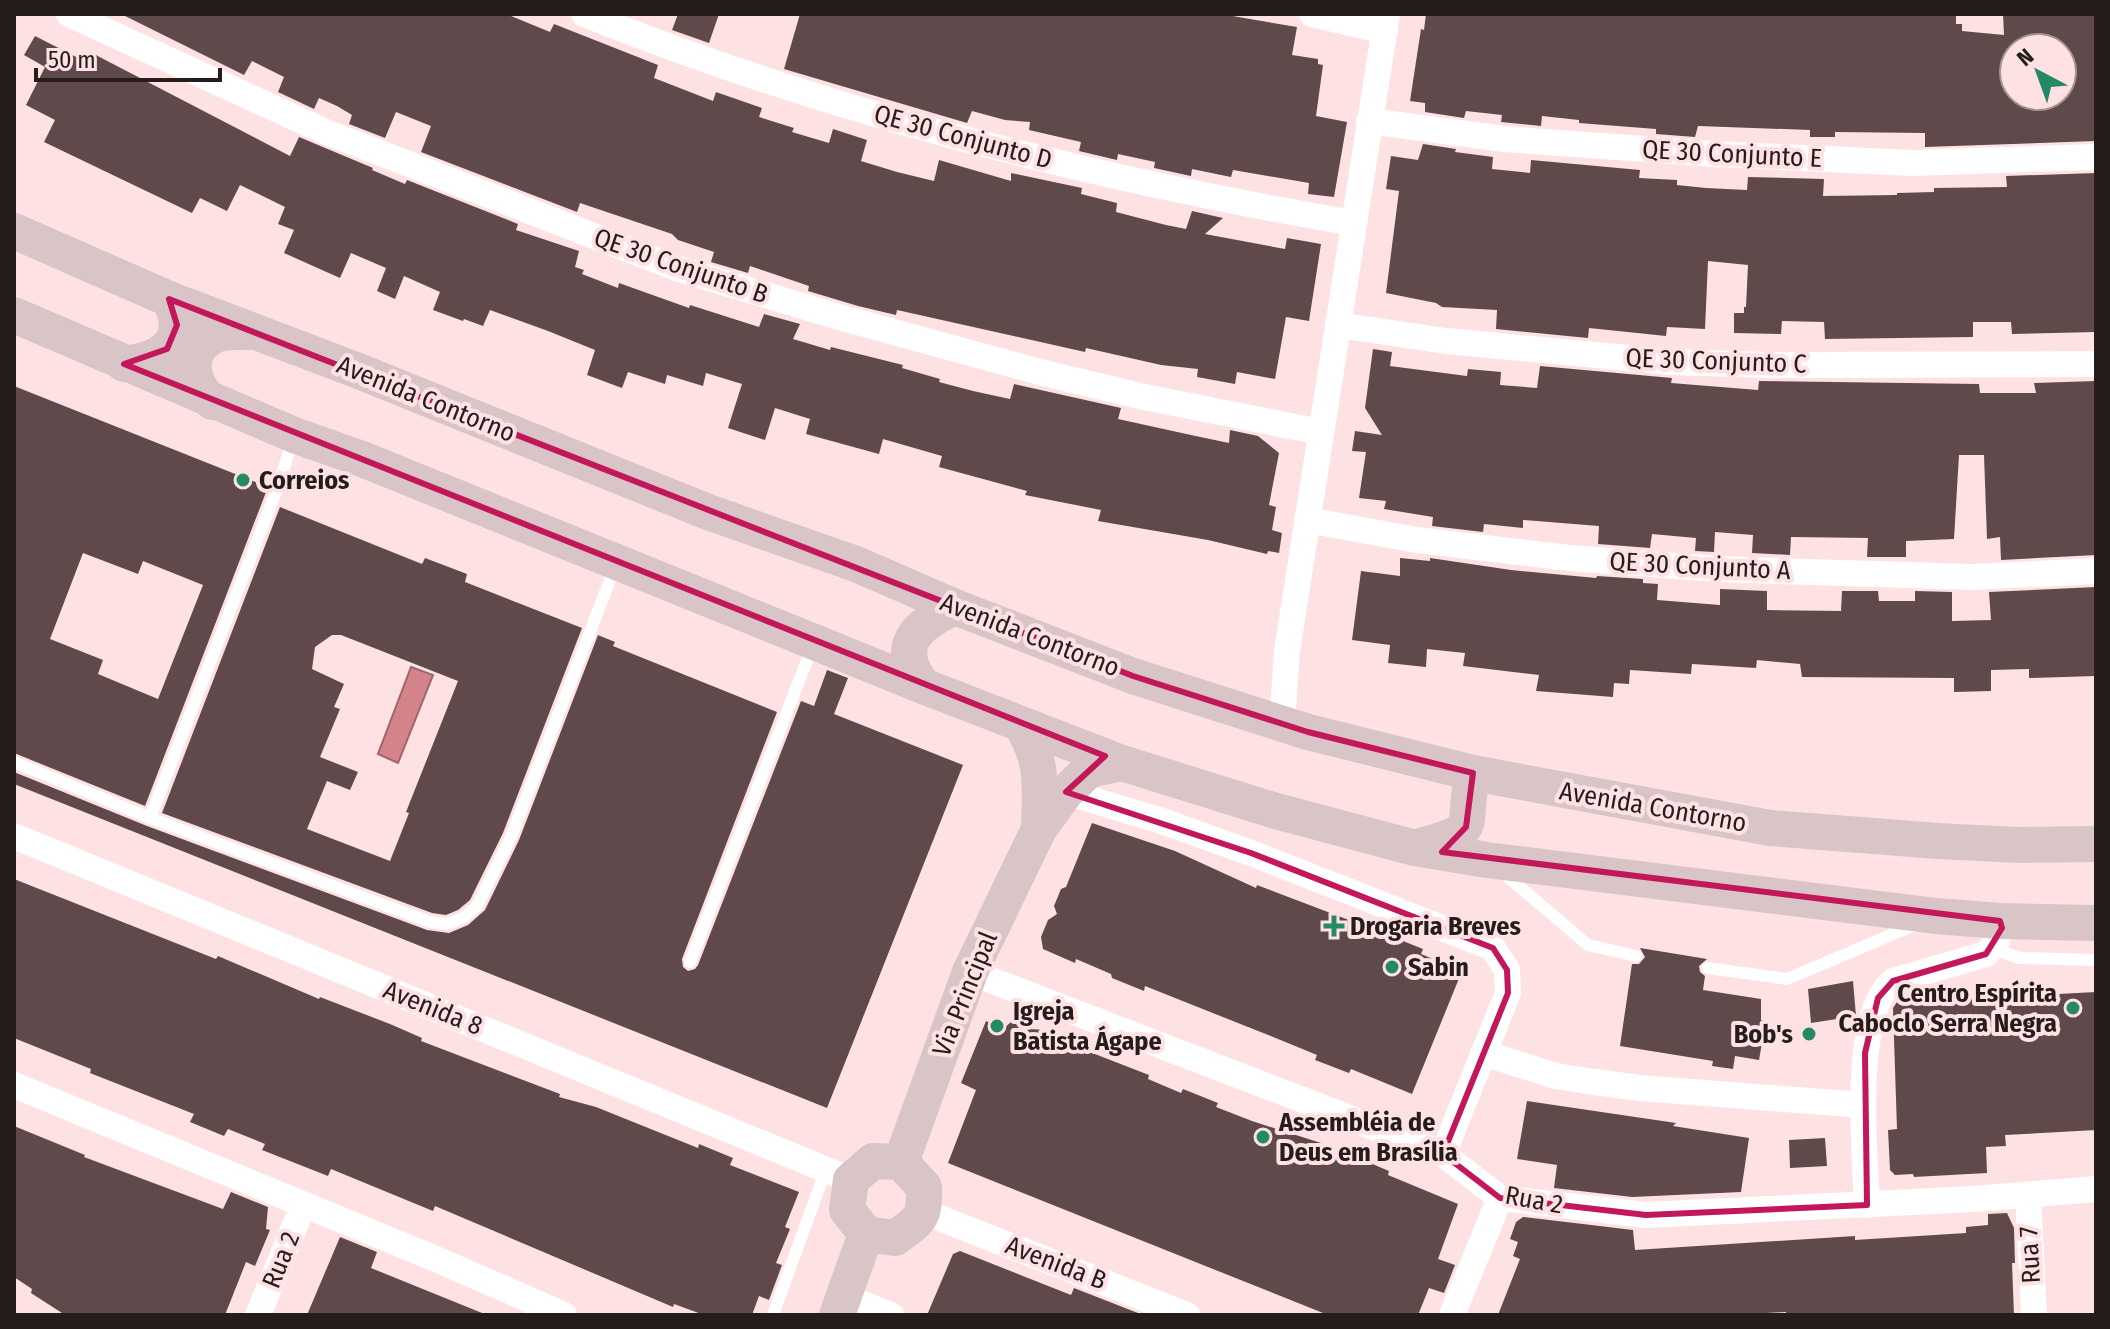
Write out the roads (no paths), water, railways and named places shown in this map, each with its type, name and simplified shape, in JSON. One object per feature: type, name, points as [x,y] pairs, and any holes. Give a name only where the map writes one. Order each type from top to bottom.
[{"type":"main road","name":"Avenida Contorno","points":[[14,231],[169,299],[356,370],[708,512],[856,564],[955,607],[1133,676],[1282,724],[1473,773],[1770,828],[2019,845],[2096,844]]},
{"type":"main road","points":[[124,364],[156,357],[167,349],[177,325],[169,299]]},
{"type":"main road","points":[[14,315],[212,402],[362,459],[1021,725],[1122,763],[1276,811],[1415,848],[1487,860],[1936,916],[1996,934],[2096,923]]},
{"type":"main road","points":[[212,402],[201,392],[194,379],[193,364],[198,350],[208,339],[221,333],[252,332]]},
{"type":"main road","points":[[923,686],[913,673],[909,656],[912,639],[921,625],[955,607]]},
{"type":"main road","name":"Via Principal","points":[[1021,725],[1032,742],[1040,771],[1039,829]]},
{"type":"main road","name":"Via Principal","points":[[901,1162],[970,972],[1039,829],[1066,792],[1089,770],[1122,763]]},
{"type":"main road","points":[[1415,848],[1458,836],[1466,827],[1473,773]]},
{"type":"main road","points":[[873,1161],[901,1162],[924,1187],[924,1212],[919,1220],[895,1238],[866,1234],[847,1210],[838,1174],[873,1161]]},
{"type":"main road","points":[[841,1306],[866,1234]]},
{"type":"street","name":"QE 30 Conjunto B","points":[[69,14],[326,132],[679,269],[1040,372],[1144,397],[1321,432]]},
{"type":"street","name":"QE 30 Conjunto D","points":[[584,14],[720,66],[904,123],[1218,200],[1353,223]]},
{"type":"street","points":[[1282,724],[1287,651],[1386,22],[1312,14]]},
{"type":"street","name":"QE 30 Conjunto E","points":[[1369,121],[1573,146],[1730,155],[1912,163],[2096,157]]},
{"type":"street","name":"QE 30 Conjunto C","points":[[1338,325],[1446,341],[1671,362],[1769,365],[2096,364]]},
{"type":"street","name":"QE 30 Conjunto A","points":[[1307,520],[1446,544],[1570,558],[1718,569],[1973,577],[2096,571]]},
{"type":"street","points":[[1066,792],[1162,821],[1251,853],[1493,948],[1507,970],[1508,993],[1443,1154]]},
{"type":"street","name":"Avenida 8","points":[[14,836],[838,1174]]},
{"type":"street","points":[[1867,1205],[1863,1105],[1865,1053],[1874,1012],[1884,989],[1893,981],[1911,974],[1978,958],[1996,934]]},
{"type":"street","name":"Rua 2","points":[[970,972],[1443,1154],[1500,1198],[1646,1215],[1867,1205],[2096,1189]]},
{"type":"street","points":[[1483,1053],[1556,1076],[1587,1081],[1863,1105]]},
{"type":"street","points":[[14,1085],[564,1315]]},
{"type":"street","name":"Rua 7","points":[[2028,1195],[2034,1315]]},
{"type":"street","points":[[1452,1315],[1500,1198]]},
{"type":"street","name":"Rua 2","points":[[258,1315],[303,1206]]},
{"type":"street","name":"Avenida B","points":[[924,1212],[1136,1305],[1187,1315]]},
{"type":"street","points":[[841,1306],[891,1315]]},
{"type":"lane","points":[[150,818],[279,484],[294,435]]},
{"type":"lane","points":[[14,762],[150,818],[430,922],[447,924],[463,918],[477,906],[511,837],[616,562]]},
{"type":"lane","points":[[690,962],[814,642]]},
{"type":"lane","points":[[1487,860],[1588,945],[1636,956]]},
{"type":"lane","points":[[1708,968],[1787,979],[1936,916]]},
{"type":"lane","points":[[1996,934],[2019,958],[2096,960]]},
{"type":"lane","points":[[773,1315],[838,1174]]},
{"type":"place","name":"Correios","points":[[243,480]]},
{"type":"place","name":"Drogaria Breves","points":[[1334,926]]},
{"type":"place","name":"Sabin","points":[[1392,967]]},
{"type":"place","name":"Centro Espírita Caboclo Serra Negra","points":[[2073,1008]]},
{"type":"place","name":"Igreja Batista Ágape","points":[[997,1026]]},
{"type":"place","name":"Bob's","points":[[1809,1034]]},
{"type":"place","name":"Assembléia de Deus em Brasília","points":[[1263,1137]]}]
